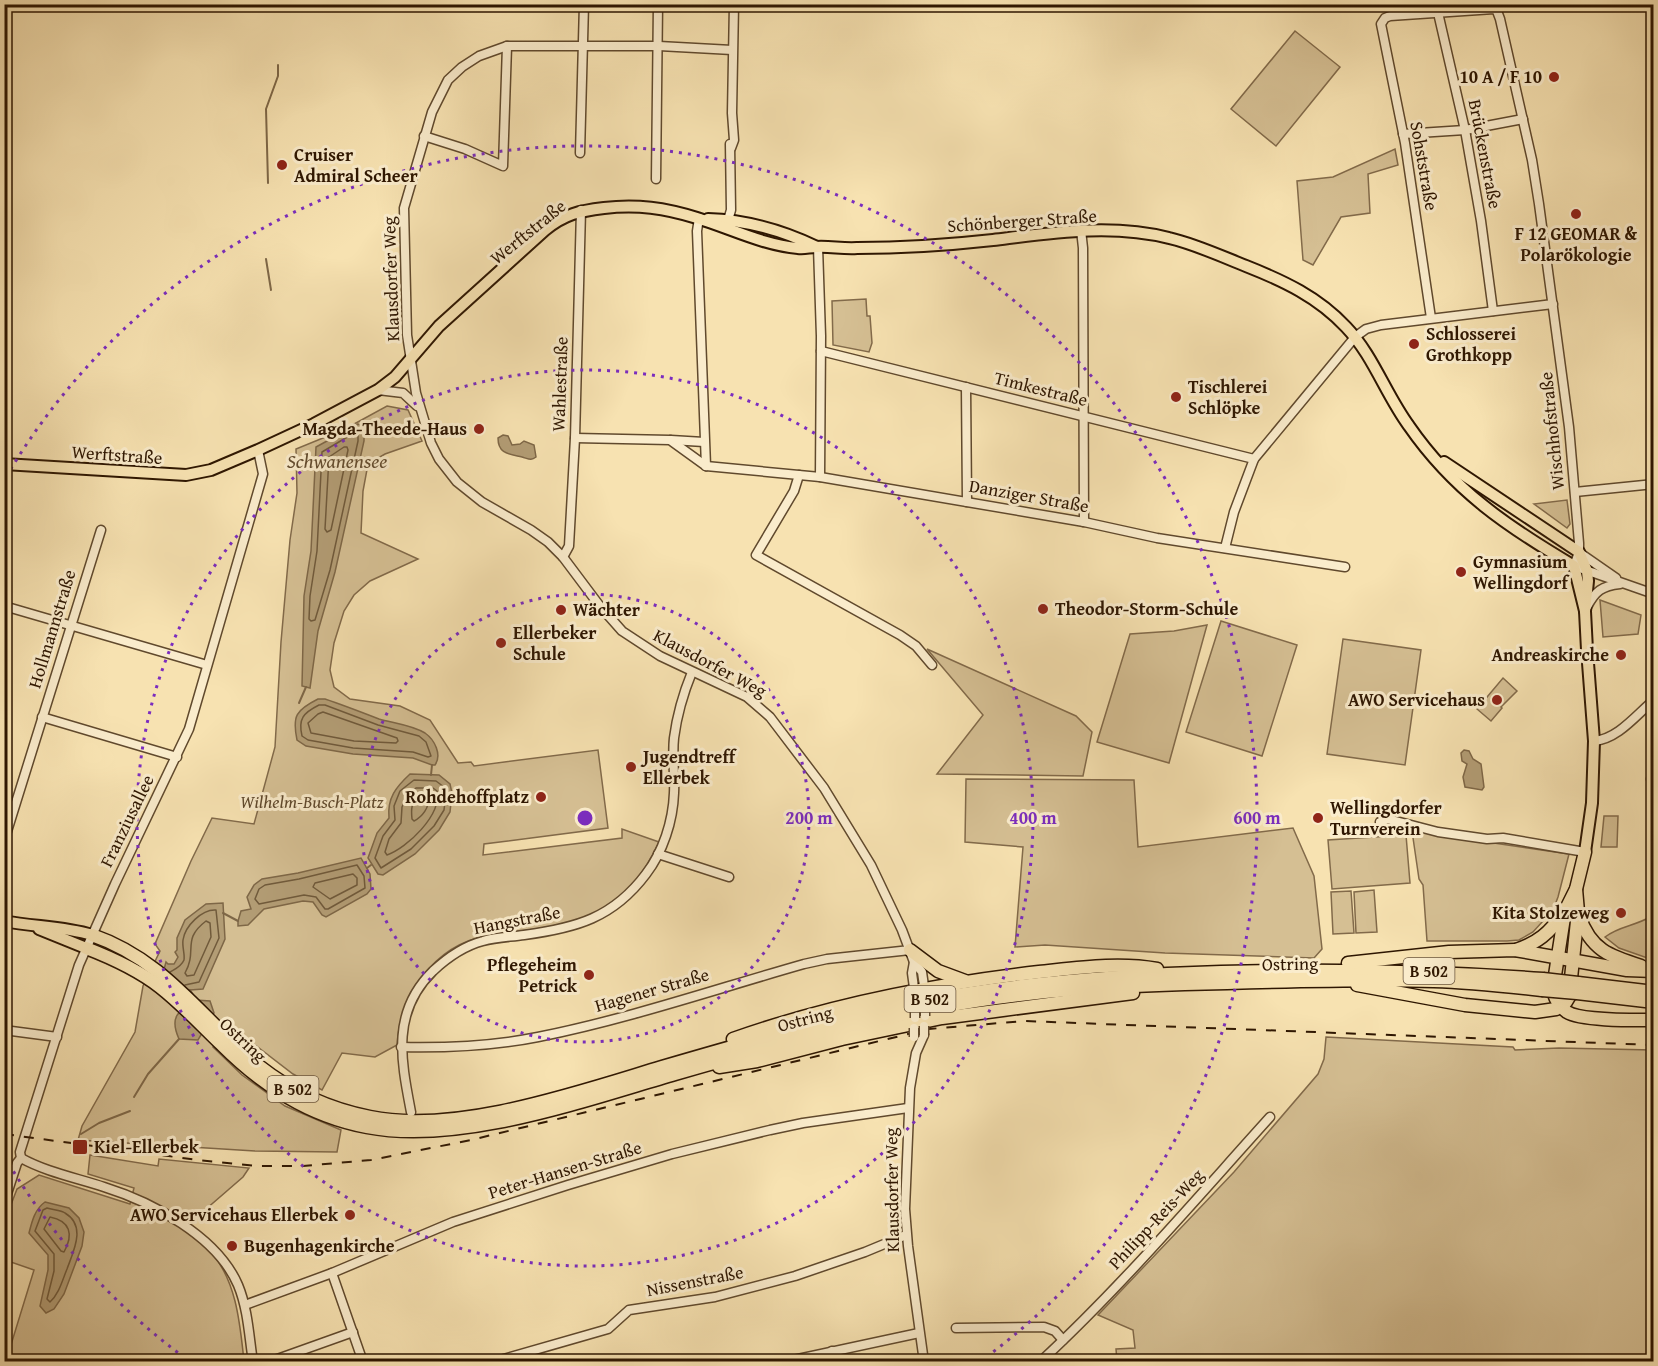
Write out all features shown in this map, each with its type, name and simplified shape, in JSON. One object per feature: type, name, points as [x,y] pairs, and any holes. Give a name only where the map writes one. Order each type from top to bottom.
[{"type":"highway","points":[[1515,950],[1535,942],[1556,924],[1576,889],[1585,852]]},
{"type":"highway","points":[[1338,981],[1380,991],[1465,1005],[1534,1012],[1553,1011],[1561,1007],[1569,997],[1578,912],[1576,889]]},
{"type":"highway","points":[[1565,911],[1553,988],[1561,1007],[1578,1016],[1653,1020]]},
{"type":"highway","points":[[1578,912],[1588,936],[1599,948],[1613,956],[1653,971]]},
{"type":"highway","name":"Ostring","points":[[92,935],[143,959],[176,986],[223,1040],[264,1082],[304,1106],[345,1122],[393,1131],[436,1131],[508,1119],[565,1106],[851,1026],[939,1007],[1091,988],[1314,969],[1437,971],[1578,988],[1653,992]]},
{"type":"highway","name":"Ostring","points":[[86,948],[136,971],[166,992],[223,1040],[270,1074],[308,1097],[348,1112],[394,1121],[434,1121],[503,1110],[836,1019],[970,992],[1060,981],[1176,979],[1542,984]]},
{"type":"highway","points":[[1314,969],[1417,955],[1515,950],[1627,970],[1653,971]]},
{"type":"highway","points":[[912,956],[938,971],[969,982]]},
{"type":"highway","points":[[690,1059],[724,1042],[779,1023],[969,982],[1108,966],[1150,968],[1176,979]]},
{"type":"highway","points":[[702,1066],[728,1067],[757,1062],[842,1040],[985,1011],[1148,991],[1176,979]]},
{"type":"highway","name":"Ostring","points":[[1578,988],[1653,1002]]},
{"type":"main road","name":"Schönberger Straße","points":[[581,210],[643,206],[699,218],[728,220],[803,239],[818,247]]},
{"type":"main road","name":"Werftstraße","points":[[4,464],[186,475],[211,470],[258,450],[378,390],[395,377],[411,358],[546,234],[564,219],[581,210]]},
{"type":"main road","name":"Schönberger Straße","points":[[699,218],[740,234],[802,249],[818,247],[859,249],[988,240],[1081,230],[1130,232],[1168,237],[1235,261],[1309,294],[1329,310],[1355,337],[1407,424],[1426,450],[1471,497],[1492,514],[1574,566]]},
{"type":"main road","name":"Schönberger Straße","points":[[1426,450],[1579,552]]},
{"type":"main road","name":"Wischhofstraße","points":[[1579,552],[1587,571],[1585,611],[1594,741],[1592,803],[1585,852]]},
{"type":"main road","points":[[1574,566],[1585,611]]},
{"type":"main road","name":"Ostring","points":[[4,921],[33,926],[62,927],[92,935]]},
{"type":"main road","name":"Ostring","points":[[33,926],[86,948]]},
{"type":"street","points":[[580,153],[584,4]]},
{"type":"street","points":[[656,179],[658,4]]},
{"type":"street","points":[[728,220],[731,148],[734,140],[732,50],[734,4]]},
{"type":"street","name":"Wischhofstraße","points":[[1436,9],[1497,11],[1523,119],[1539,204],[1569,427],[1579,552]]},
{"type":"street","name":"Sohststraße","points":[[1431,318],[1403,134],[1381,30],[1382,20],[1390,16],[1422,13],[1436,9]]},
{"type":"street","name":"Brückenstraße","points":[[1436,9],[1465,130],[1481,221],[1493,311]]},
{"type":"street","points":[[424,136],[465,149],[503,166],[507,46],[659,46],[732,50]]},
{"type":"street","name":"Klausdorfer Weg","points":[[507,46],[479,56],[448,80],[432,112],[404,208],[407,335],[419,410],[439,459],[457,482],[482,502],[531,530],[563,557],[622,631],[660,656],[747,697],[764,710],[824,788],[883,889],[912,956],[922,972],[919,1026],[908,1108],[906,1234],[918,1333],[924,1362]]},
{"type":"street","points":[[1403,134],[1465,130],[1523,119]]},
{"type":"street","name":"Wahlestraße","points":[[563,557],[569,546],[575,438],[581,210]]},
{"type":"street","points":[[699,218],[697,231],[706,466]]},
{"type":"street","points":[[1081,230],[1083,248],[1083,522]]},
{"type":"street","points":[[818,247],[820,477]]},
{"type":"street","points":[[1225,548],[1234,512],[1254,459],[1355,337],[1366,329],[1381,325],[1553,304]]},
{"type":"street","name":"Timkestraße","points":[[820,351],[1254,459]]},
{"type":"street","points":[[966,387],[967,502]]},
{"type":"street","name":"Klausdorfer Weg","points":[[378,390],[403,393],[419,410]]},
{"type":"street","points":[[575,438],[704,441]]},
{"type":"street","points":[[670,440],[706,466]]},
{"type":"street","name":"Franziusallee","points":[[4,1203],[17,1163],[21,1158],[20,1152],[57,1037],[70,988],[86,948],[189,729],[263,474],[258,450]]},
{"type":"street","name":"Danziger Straße","points":[[706,466],[820,477],[1083,522],[1157,538],[1346,567]]},
{"type":"street","points":[[799,475],[794,491],[756,555],[900,635],[916,646],[932,665]]},
{"type":"street","points":[[1575,492],[1653,484]]},
{"type":"street","name":"Hollmannstraße","points":[[4,841],[101,530]]},
{"type":"street","points":[[1574,566],[1579,552]]},
{"type":"street","name":"Schönberger Straße","points":[[1579,552],[1624,583]]},
{"type":"street","name":"Schönberger Straße","points":[[1574,566],[1653,594]]},
{"type":"street","points":[[1585,611],[1594,594],[1604,587],[1624,583]]},
{"type":"street","points":[[4,606],[207,665]]},
{"type":"street","name":"Hangstraße","points":[[411,1112],[403,1072],[401,1047],[408,1007],[422,982],[446,958],[484,940],[564,929],[593,919],[618,903],[647,873],[668,831],[674,794],[673,741],[678,710],[692,672]]},
{"type":"street","points":[[1594,741],[1607,739],[1615,734],[1653,700]]},
{"type":"street","points":[[42,717],[177,757]]},
{"type":"street","points":[[1380,822],[1388,819],[1438,832],[1503,838],[1585,852]]},
{"type":"street","points":[[658,854],[729,877]]},
{"type":"street","name":"Hagener Straße","points":[[401,1047],[479,1045],[536,1038],[586,1027],[803,964],[849,956],[912,956]]},
{"type":"street","points":[[4,1030],[57,1037]]},
{"type":"street","name":"Peter-Hansen-Straße","points":[[245,1305],[332,1273],[453,1222],[672,1154],[802,1123],[908,1108]]},
{"type":"street","name":"Philipp-Reis-Weg","points":[[1040,1362],[1150,1250],[1270,1117]]},
{"type":"street","points":[[21,1158],[130,1195],[184,1226],[214,1250],[223,1260],[237,1284],[245,1305],[253,1362]]},
{"type":"street","name":"Nissenstraße","points":[[493,1362],[608,1329],[629,1310],[715,1297],[795,1276],[865,1252],[906,1234]]},
{"type":"street","points":[[332,1273],[363,1362]]},
{"type":"street","points":[[956,1328],[1044,1327],[1055,1331],[1063,1340]]},
{"type":"street","points":[[270,1362],[353,1332]]},
{"type":"street","points":[[784,1362],[918,1333]]},
{"type":"street","points":[[832,1351],[834,1362]]},
{"type":"green space","points":[[1295,31],[1340,67],[1276,146],[1231,109]]},
{"type":"green space","points":[[1395,149],[1398,165],[1368,174],[1370,213],[1341,217],[1313,265],[1303,260],[1297,181],[1333,177]]},
{"type":"green space","points":[[866,299],[872,343],[869,352],[833,345],[832,301]]},
{"type":"green space","name":"Wilhelm-Busch-Platz","points":[[387,406],[408,410],[422,441],[385,454],[368,464],[363,491],[361,533],[418,559],[370,581],[354,595],[344,611],[334,643],[330,670],[334,687],[350,699],[400,706],[430,720],[458,763],[471,762],[474,766],[598,750],[608,828],[484,844],[483,855],[622,838],[622,829],[659,842],[640,875],[624,893],[604,908],[566,923],[485,936],[450,950],[423,976],[413,992],[405,1009],[397,1045],[375,1057],[342,1053],[322,1090],[293,1074],[233,1028],[213,1047],[242,1075],[285,1106],[341,1130],[337,1152],[255,1151],[78,1140],[82,1126],[135,1032],[143,986],[160,951],[155,944],[212,818],[254,824],[275,747],[281,642],[290,540],[297,493],[296,449],[345,429]]},
{"type":"green space","points":[[1567,500],[1570,524],[1567,528],[1534,504]]},
{"type":"green space","points":[[1600,600],[1641,615],[1638,634],[1603,637]]},
{"type":"green space","points":[[1221,621],[1297,645],[1262,756],[1186,732]]},
{"type":"green space","points":[[1207,625],[1169,763],[1097,742],[1130,634],[1174,631]]},
{"type":"green space","points":[[1343,639],[1421,650],[1405,765],[1327,754]]},
{"type":"green space","points":[[927,649],[1076,716],[1092,732],[1083,776],[937,774],[983,715]]},
{"type":"green space","points":[[1503,678],[1517,691],[1491,721],[1477,709]]},
{"type":"green space","points":[[966,779],[1134,780],[1138,847],[1293,828],[1314,876],[1322,949],[1314,958],[1165,953],[1045,945],[1015,947],[1023,847],[965,842]]},
{"type":"green space","points":[[1604,816],[1618,816],[1617,847],[1601,847]]},
{"type":"green space","points":[[1412,831],[1569,854],[1553,910],[1533,932],[1519,940],[1427,941],[1423,885],[1419,879]]},
{"type":"green space","points":[[1406,835],[1410,883],[1332,889],[1328,840]]},
{"type":"green space","points":[[1374,890],[1377,932],[1356,933],[1354,892]]},
{"type":"green space","points":[[1351,891],[1354,933],[1333,934],[1331,892]]},
{"type":"green space","points":[[1650,917],[1653,919],[1653,960],[1619,948],[1605,937],[1616,930]]},
{"type":"green space","points":[[1326,1037],[1513,1047],[1515,1050],[1559,1048],[1653,1050],[1653,1361],[1117,1361],[1116,1349],[1135,1348],[1133,1330],[1098,1315],[1234,1172],[1318,1074],[1324,1059]]},
{"type":"green space","points":[[90,1155],[158,1166],[159,1159],[249,1168],[243,1177],[183,1229],[212,1253],[227,1277],[236,1305],[244,1361],[6,1361],[34,1270],[5,1260],[4,1223],[17,1189],[39,1175],[130,1204],[134,1188],[88,1174]]},
{"type":"water","name":"Schwanensee","points":[[358,424],[364,428],[364,441],[335,572],[318,631],[310,688],[302,686],[304,596],[311,551],[316,447]]},
{"type":"water","points":[[503,435],[508,436],[512,445],[524,441],[534,445],[536,457],[530,459],[502,450],[498,438]]},
{"type":"water","points":[[318,699],[325,699],[379,719],[420,730],[432,740],[438,752],[435,765],[413,758],[353,754],[306,746],[297,740],[295,725],[297,715],[300,710]]},
{"type":"water","points":[[1464,750],[1469,751],[1473,759],[1481,764],[1484,787],[1482,790],[1465,787],[1463,777],[1467,764],[1462,761],[1461,753]]},
{"type":"water","points":[[410,774],[439,775],[450,784],[452,793],[450,812],[439,830],[415,854],[383,875],[378,874],[368,858],[377,833],[389,818],[389,805],[394,793]]},
{"type":"water","points":[[361,858],[370,874],[371,889],[367,894],[326,917],[313,902],[303,901],[264,909],[248,925],[238,926],[241,911],[251,909],[247,897],[254,885],[262,879]]},
{"type":"water","points":[[223,903],[225,939],[203,989],[190,990],[169,999],[159,988],[166,962],[174,964],[178,957],[175,952],[177,938],[185,920],[206,904]]},
{"type":"water","points":[[196,1000],[210,1001],[214,1013],[198,1040],[179,1039],[175,1025],[177,1015]]},
{"type":"water","points":[[45,1202],[69,1208],[79,1218],[84,1232],[82,1246],[64,1294],[54,1309],[46,1313],[40,1306],[48,1270],[48,1255],[29,1233],[36,1212]]},
{"type":"waterway","points":[[268,183],[266,109],[278,76],[278,65]]},
{"type":"waterway","points":[[266,259],[271,290]]},
{"type":"waterway","points":[[299,703],[306,687]]},
{"type":"waterway","points":[[431,775],[432,765]]},
{"type":"waterway","points":[[367,868],[371,865]]},
{"type":"waterway","points":[[223,913],[238,921]]},
{"type":"waterway","points":[[190,990],[195,998]]},
{"type":"waterway","points":[[134,1097],[148,1074],[179,1039]]},
{"type":"waterway","points":[[81,1134],[99,1123],[130,1111]]},
{"type":"railway","points":[[4,1134],[258,1166],[303,1166],[371,1160],[471,1140],[929,1029],[1024,1021],[1654,1045]]},
{"type":"place","name":"10 A / F 10","points":[[1554,77]]},
{"type":"place","name":"Cruiser Admiral Scheer","points":[[282,165]]},
{"type":"place","name":"F 12 GEOMAR & Polarökologie","points":[[1576,214]]},
{"type":"place","name":"Schlosserei Grothkopp","points":[[1414,344]]},
{"type":"place","name":"Tischlerei Schlöpke","points":[[1176,397]]},
{"type":"place","name":"Magda-Theede-Haus","points":[[479,429]]},
{"type":"place","name":"Gymnasium Wellingdorf","points":[[1461,572]]},
{"type":"place","name":"Theodor-Storm-Schule","points":[[1043,609]]},
{"type":"place","name":"Wächter","points":[[561,610]]},
{"type":"place","name":"Ellerbeker Schule","points":[[501,643]]},
{"type":"place","name":"Andreaskirche","points":[[1621,655]]},
{"type":"place","name":"AWO Servicehaus","points":[[1497,700]]},
{"type":"place","name":"Jugendtreff Ellerbek","points":[[631,767]]},
{"type":"place","name":"Rohdehoffplatz","points":[[541,797]]},
{"type":"place","name":"Wellingdorfer Turnverein","points":[[1318,818]]},
{"type":"place","name":"Kita Stolzeweg","points":[[1621,913]]},
{"type":"place","name":"Pflegeheim Petrick","points":[[589,975]]},
{"type":"place","name":"Kiel-Ellerbek","points":[[80,1147]]},
{"type":"place","name":"AWO Servicehaus Ellerbek","points":[[350,1215]]},
{"type":"place","name":"Bugenhagenkirche","points":[[232,1246]]}]
